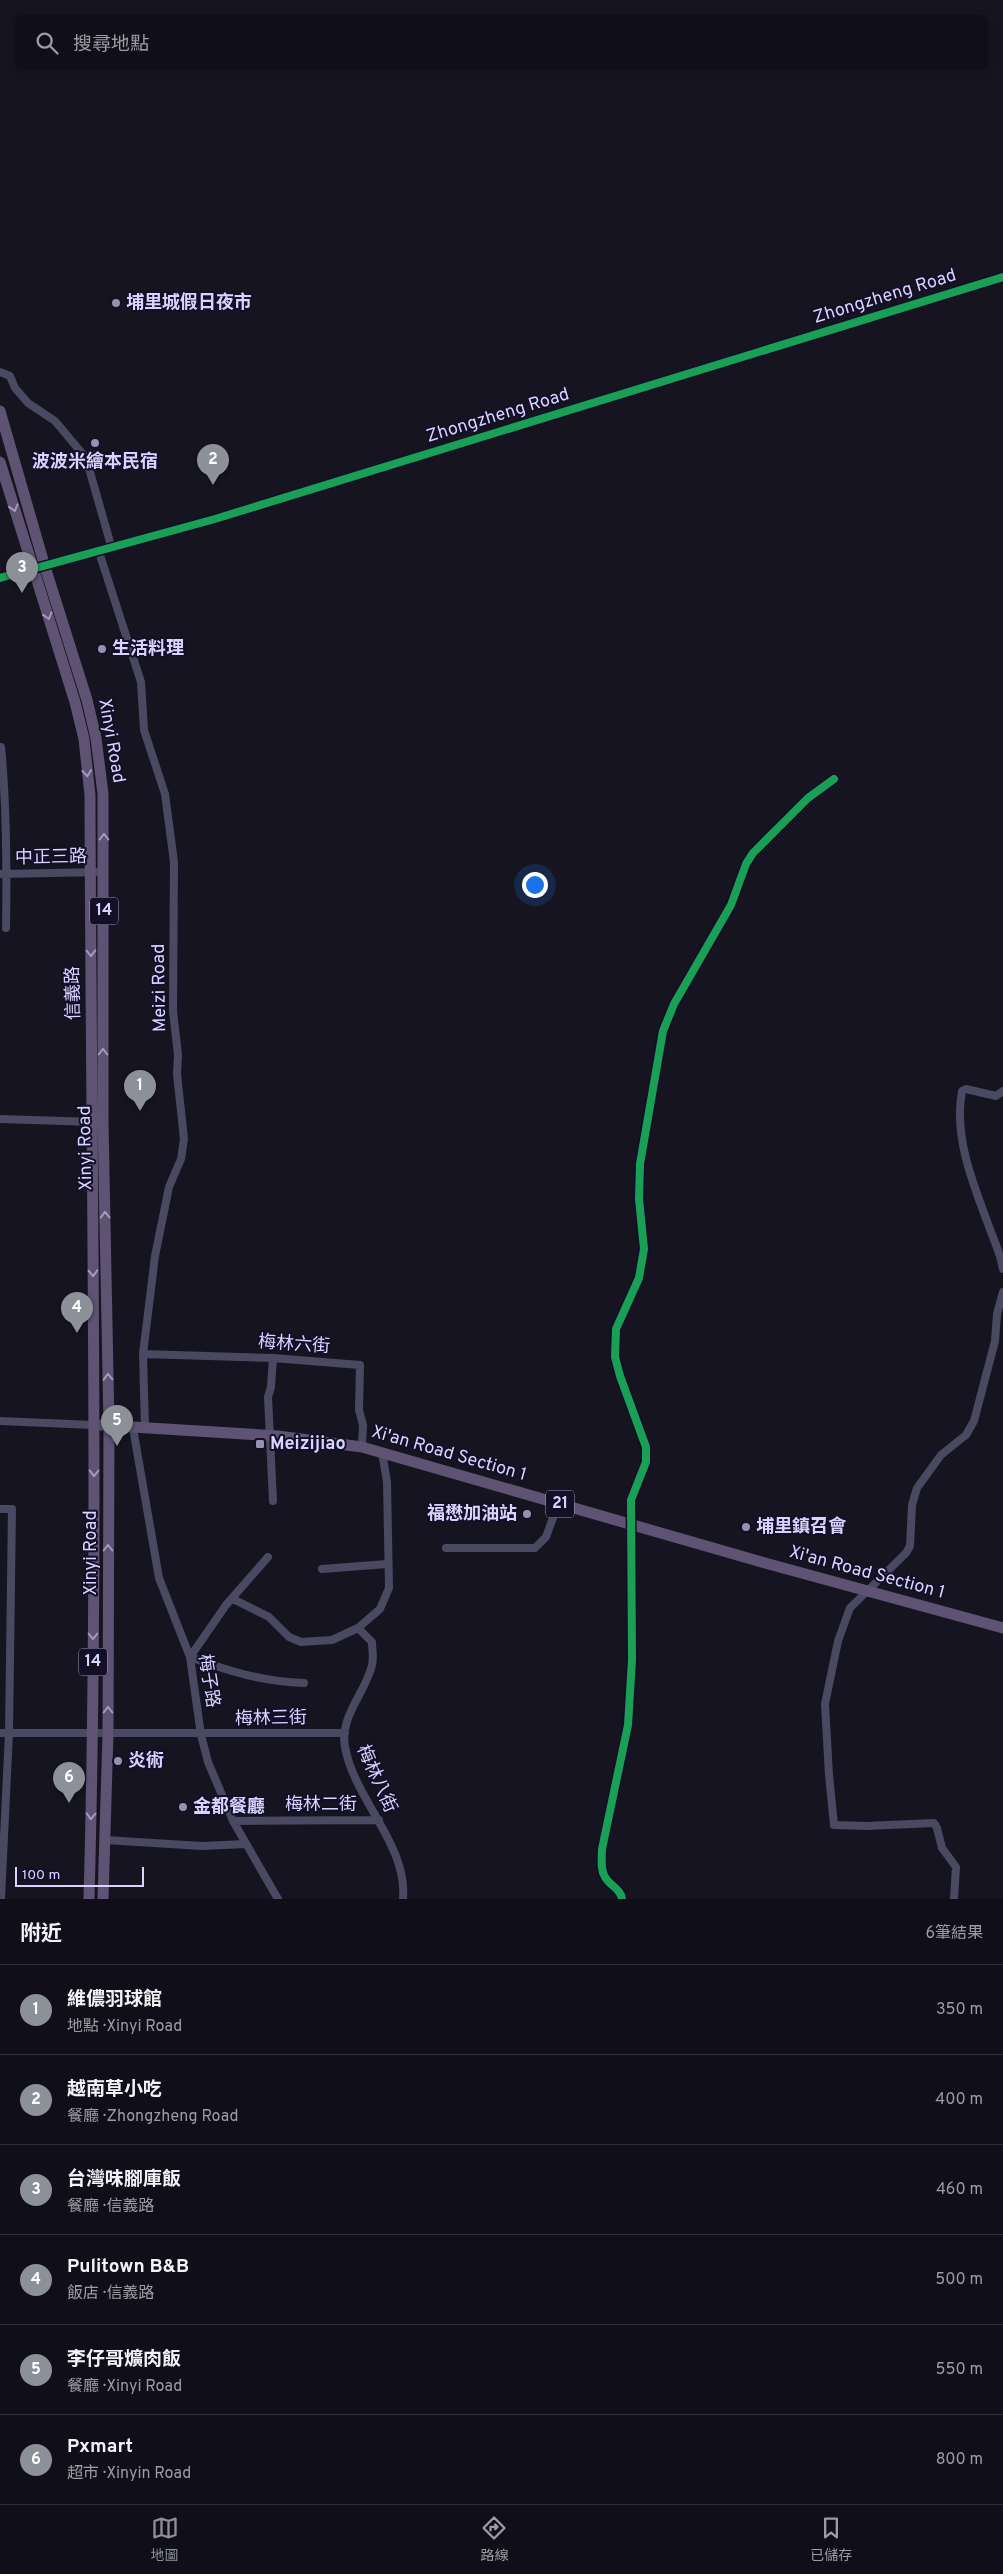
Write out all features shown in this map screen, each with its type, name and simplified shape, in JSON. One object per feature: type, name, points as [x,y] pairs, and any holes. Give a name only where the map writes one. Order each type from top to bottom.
[{"type":"main road","name":"Xinyi Road","points":[[0,411],[39,568]]},
{"type":"main road","name":"Xinyi Road","points":[[0,462],[87,700],[96,738],[104,794],[103,1122],[109,1426],[108,1733],[103,1899]]},
{"type":"main road","name":"信義路","points":[[39,568],[84,738],[90,795],[94,1425]]},
{"type":"main road","name":"21","points":[[94,1425],[109,1426]]},
{"type":"main road","name":"14","points":[[89,1899],[93,1733],[94,1425]]},
{"type":"main road","name":"Xi'an Road Section 1","points":[[109,1426],[320,1440],[362,1447],[632,1525],[1003,1628]]},
{"type":"street","name":"Zhongzheng Road","points":[[0,578],[112,549],[1003,277]]},
{"type":"street","points":[[0,372],[10,376],[15,388],[28,403],[55,421],[86,458],[112,549]]},
{"type":"street","name":"Meizi Road","points":[[99,552],[141,682],[144,730],[166,794],[174,862],[173,1011],[184,1139],[181,1159],[169,1187],[154,1256],[143,1354],[145,1428]]},
{"type":"street","points":[[1,747],[5,785],[4,874],[6,928]]},
{"type":"street","points":[[622,1899],[622,1894],[605,1878],[602,1866],[604,1836],[628,1725],[632,1660],[631,1500],[646,1462],[646,1447],[620,1376],[616,1357],[616,1329],[639,1278],[644,1248],[639,1198],[640,1164],[663,1031],[674,1004],[728,912],[746,864],[753,853],[808,798],[834,779]]},
{"type":"street","name":"中正三路","points":[[4,874],[104,872]]},
{"type":"street","points":[[1003,1091],[996,1096],[966,1089],[962,1091],[958,1108],[962,1144],[967,1163],[1003,1269]]},
{"type":"street","points":[[0,1119],[103,1122]]},
{"type":"street","points":[[954,1899],[956,1867],[942,1848],[938,1828],[934,1823],[834,1825],[825,1704],[844,1623],[850,1608],[866,1590],[906,1553],[910,1546],[912,1506],[917,1488],[941,1454],[966,1435],[974,1421],[995,1341],[997,1314],[1003,1292]]},
{"type":"street","name":"梅林六街","points":[[143,1354],[273,1358],[360,1365],[359,1410],[362,1425],[362,1447]]},
{"type":"street","points":[[273,1358],[271,1388],[268,1397],[268,1436],[273,1500]]},
{"type":"street","points":[[0,1421],[94,1425]]},
{"type":"street","name":"梅子路","points":[[133,1428],[160,1578],[190,1656],[201,1735],[208,1762],[233,1821],[278,1899]]},
{"type":"street","points":[[233,1600],[269,1618],[289,1637],[301,1642],[332,1640],[358,1628],[363,1621],[380,1609],[386,1599],[389,1588],[387,1564],[387,1482],[382,1452]]},
{"type":"street","points":[[446,1548],[535,1548],[546,1537],[558,1504]]},
{"type":"street","points":[[0,1509],[12,1509],[9,1732],[2,1812],[2,1899]]},
{"type":"street","points":[[268,1557],[233,1600],[226,1605],[190,1656],[243,1675],[282,1682],[304,1682]]},
{"type":"street","points":[[322,1568],[387,1564]]},
{"type":"street","name":"梅林八街","points":[[358,1628],[372,1642],[373,1663],[355,1700],[345,1733],[344,1745],[349,1764],[379,1820],[403,1878],[403,1899]]},
{"type":"street","name":"梅林三街","points":[[0,1733],[201,1735],[345,1733]]},
{"type":"street","name":"梅林二街","points":[[233,1821],[379,1820]]},
{"type":"street","points":[[105,1840],[202,1846],[245,1844]]},
{"type":"cycle path","points":[[0,578],[215,519],[1003,277]]},
{"type":"cycle path","points":[[622,1899],[620,1893],[603,1874],[602,1849],[628,1725],[632,1660],[631,1500],[646,1462],[646,1447],[615,1357],[616,1329],[639,1278],[644,1249],[639,1199],[640,1164],[663,1031],[674,1004],[731,905],[746,864],[753,853],[808,798],[834,779]]},
{"type":"place","name":"埔里城假日夜市","points":[[116,303]]},
{"type":"place","name":"波波米繪本民宿","points":[[95,443]]},
{"type":"place","name":"越南草小吃","points":[[213,485]]},
{"type":"place","name":"台灣味腳庫飯","points":[[22,593]]},
{"type":"place","name":"生活料理","points":[[102,649]]},
{"type":"place","name":"維儂羽球館","points":[[140,1111]]},
{"type":"place","name":"Pulitown B&B","points":[[77,1333]]},
{"type":"place","name":"Meizijiao","points":[[260,1444]]},
{"type":"place","name":"李仔哥爌肉飯","points":[[117,1446]]},
{"type":"place","name":"福懋加油站","points":[[527,1514]]},
{"type":"place","name":"埔里鎮召會","points":[[746,1527]]},
{"type":"place","name":"炎術","points":[[118,1761]]},
{"type":"place","name":"Pxmart","points":[[69,1803]]},
{"type":"place","name":"金都餐廳","points":[[183,1807]]}]
